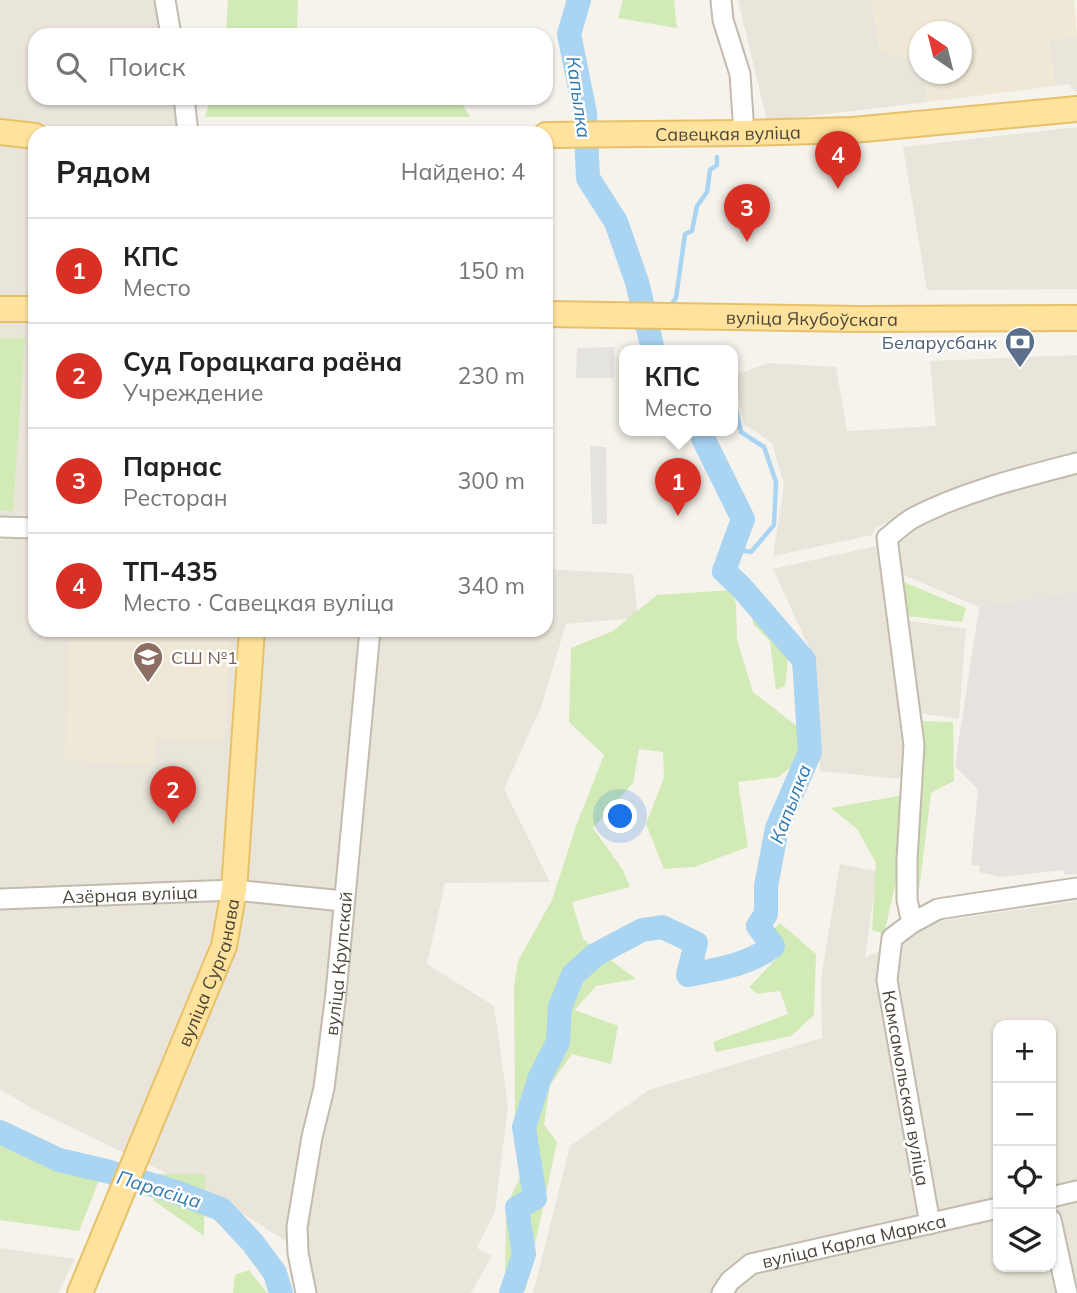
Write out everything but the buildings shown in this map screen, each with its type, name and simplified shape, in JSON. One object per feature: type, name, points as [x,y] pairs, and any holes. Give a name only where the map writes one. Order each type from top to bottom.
[{"type":"main road","name":"Савецкая вуліца","points":[[553,135],[853,130],[1077,109]]},
{"type":"main road","points":[[0,132],[28,135]]},
{"type":"main road","points":[[0,309],[28,309]]},
{"type":"main road","name":"вуліца Якубоўскага","points":[[553,314],[859,319],[1077,318]]},
{"type":"main road","name":"вуліца Сурганава","points":[[80,1293],[224,946],[234,890],[252,637]]},
{"type":"street","points":[[165,0],[170,28]]},
{"type":"street","points":[[721,0],[723,20],[740,74],[744,133]]},
{"type":"street","points":[[185,105],[187,126]]},
{"type":"street","points":[[912,923],[907,900],[907,859],[914,745],[887,538],[912,518],[1009,481],[1077,463]]},
{"type":"street","points":[[0,527],[28,528]]},
{"type":"street","name":"вуліца Крупскай","points":[[306,1293],[298,1253],[297,1227],[312,1137],[324,1088],[342,946],[343,901],[369,637]]},
{"type":"street","name":"Камсамольская вуліца","points":[[930,1224],[887,980],[892,939],[912,923],[938,909],[1077,888]]},
{"type":"street","name":"Азёрная вуліца","points":[[0,899],[234,890],[343,901]]},
{"type":"street","points":[[1056,1196],[1077,1191]]},
{"type":"street","name":"вуліца Карла Маркса","points":[[722,1293],[730,1281],[751,1264],[994,1209]]},
{"type":"street","points":[[1056,1243],[1067,1293]]},
{"type":"shaded area","points":[[0,0],[154,0],[161,28],[28,28],[28,105],[179,105],[179,126],[28,126],[28,637],[553,637],[553,569],[633,574],[638,618],[566,624],[541,707],[504,789],[550,882],[445,883],[427,964],[494,1006],[508,1106],[495,1211],[477,1248],[492,1256],[471,1293],[313,1293],[287,1242],[220,1199],[33,1109],[0,1089]]},
{"type":"shaded area","points":[[738,0],[872,0],[880,51],[902,57],[909,56],[909,84],[926,84],[928,102],[767,121]]},
{"type":"shaded area","points":[[872,0],[1074,0],[1077,36],[1049,40],[1055,86],[928,102],[926,84],[972,84],[972,21],[909,21],[909,56],[902,57],[880,51]]},
{"type":"shaded area","points":[[1077,36],[1075,92],[1069,84],[1055,86],[1049,39]]},
{"type":"shaded area","points":[[1077,127],[1077,289],[927,290],[903,147]]},
{"type":"shaded area","points":[[614,347],[614,378],[576,378],[577,348]]},
{"type":"shaded area","points":[[1077,355],[1077,458],[956,493],[875,528],[872,535],[773,556],[784,485],[772,443],[744,424],[738,395],[738,374],[769,363],[836,367],[847,431],[936,426],[930,361]]},
{"type":"shaded area","points":[[590,446],[606,447],[607,524],[592,524]]},
{"type":"shaded area","points":[[1077,469],[1077,592],[979,607],[903,575],[897,537],[942,512]]},
{"type":"shaded area","points":[[881,545],[909,734],[901,779],[820,771],[817,665],[773,569]]},
{"type":"shaded area","points":[[1077,592],[1077,874],[1064,875],[1063,870],[1000,877],[979,872],[980,866],[971,865],[978,790],[955,766],[979,607]]},
{"type":"shaded area","points":[[905,620],[966,629],[959,719],[917,713]]},
{"type":"shaded area","name":"СШ №1","points":[[69,637],[231,637],[224,741],[156,739],[153,766],[65,760]]},
{"type":"shaded area","points":[[840,864],[877,871],[865,958],[940,921],[1077,901],[1077,1293],[533,1293],[570,1146],[649,1090],[822,1038],[821,979]]},
{"type":"shaded area","points":[[0,1248],[75,1259],[58,1293],[0,1293]]},
{"type":"green space","points":[[228,0],[298,0],[297,28],[226,28]]},
{"type":"green space","points":[[623,0],[674,0],[677,28],[618,18]]},
{"type":"green space","points":[[209,105],[463,105],[470,117],[205,117]]},
{"type":"green space","points":[[0,338],[25,338],[13,511],[0,510]]},
{"type":"green space","points":[[901,581],[966,608],[962,622],[906,616]]},
{"type":"green space","points":[[732,590],[736,604],[737,640],[753,692],[798,727],[801,758],[779,777],[738,782],[748,847],[694,867],[664,869],[646,824],[664,777],[663,752],[639,749],[633,783],[593,828],[623,870],[630,887],[572,902],[583,939],[636,979],[596,986],[575,1010],[618,1026],[611,1064],[572,1054],[550,1085],[544,1125],[557,1142],[525,1291],[505,1277],[506,1207],[527,1162],[515,1128],[514,986],[518,961],[552,900],[576,826],[604,755],[569,722],[571,648],[613,631],[657,595]]},
{"type":"green space","points":[[752,612],[789,650],[785,686],[776,690],[770,641],[753,624]]},
{"type":"green space","points":[[920,721],[953,722],[954,781],[931,793],[919,890],[913,890]]},
{"type":"green space","points":[[904,795],[903,851],[884,934],[872,930],[876,863],[857,829],[831,808]]},
{"type":"green space","points":[[780,923],[816,954],[814,1015],[791,1036],[716,1052],[713,1042],[788,1014],[780,991],[757,994],[749,987],[781,954],[772,931]]},
{"type":"green space","points":[[0,1136],[27,1158],[101,1175],[79,1231],[0,1220]]},
{"type":"green space","points":[[159,1174],[205,1174],[204,1236],[153,1200]]},
{"type":"green space","points":[[249,1270],[267,1293],[233,1293],[235,1275]]},
{"type":"waterway","name":"Капылка","points":[[579,0],[569,34],[585,113],[588,178],[616,222],[637,282],[652,345]]},
{"type":"waterway","points":[[670,306],[676,298],[685,234],[692,231],[697,206],[707,192],[710,170],[717,165],[717,157]]},
{"type":"waterway","points":[[650,338],[658,325]]},
{"type":"waterway","points":[[734,549],[751,552],[774,525],[776,482],[764,447],[741,432],[738,419]]},
{"type":"waterway","name":"Капылка","points":[[511,1293],[524,1254],[517,1208],[535,1198],[524,1127],[540,1077],[558,1042],[560,1007],[573,975],[595,955],[642,930],[662,927],[696,943],[688,975],[743,962],[773,946],[758,926],[766,914],[766,886],[777,828],[810,752],[804,660],[724,571],[743,519],[702,436]]},
{"type":"waterway","name":"Парасіца","points":[[0,1132],[59,1160],[176,1192],[221,1209],[252,1242],[275,1273],[281,1293]]},
{"type":"place","name":"ТП-435","points":[[838,189]]},
{"type":"place","name":"Парнас","points":[[747,242]]},
{"type":"place","name":"Беларусбанк","points":[[1020,369]]},
{"type":"place","name":"КПС","points":[[678,516]]},
{"type":"place","name":"СШ №1","points":[[148,684]]},
{"type":"place","name":"Суд Горацкага раёна","points":[[173,824]]}]
